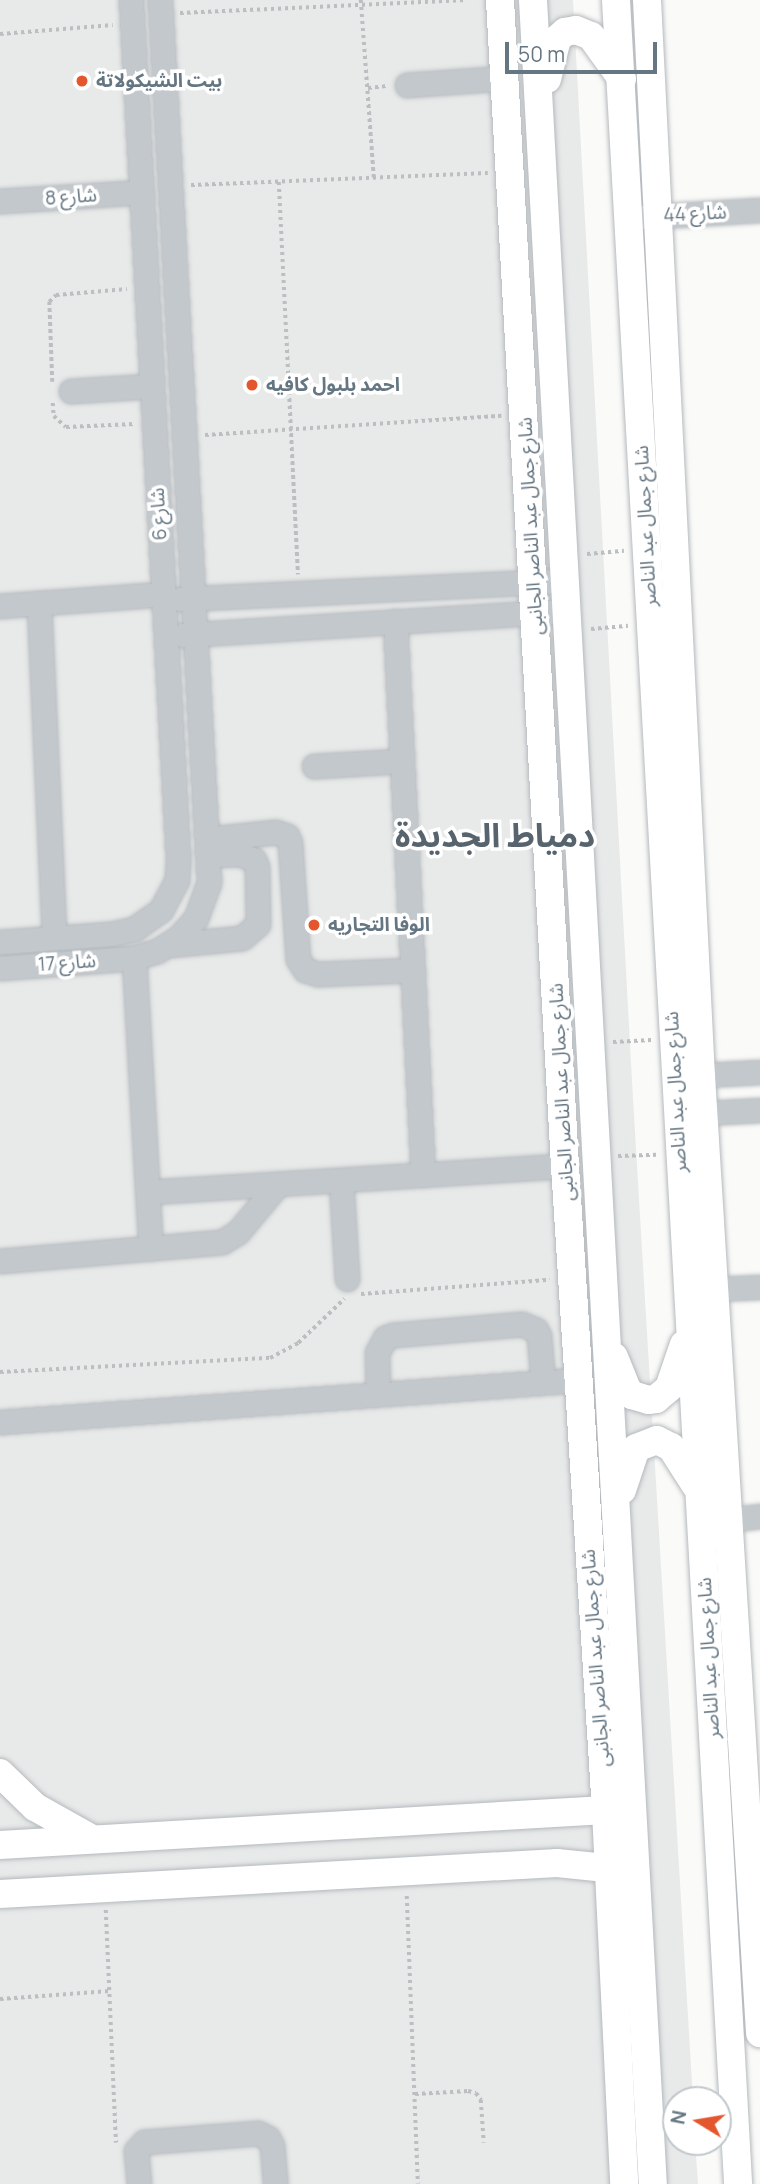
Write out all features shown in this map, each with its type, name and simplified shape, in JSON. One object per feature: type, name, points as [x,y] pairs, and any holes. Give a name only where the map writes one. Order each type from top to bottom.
[{"type":"main road","name":"شارع جمال عبد الناصر الجانبى","points":[[500,0],[578,1380],[619,1810],[622,1869],[624,2184]]},
{"type":"main road","points":[[0,1845],[619,1810],[615,1514],[533,0]]},
{"type":"main road","name":"شارع جمال عبد الناصر","points":[[616,0],[674,1039],[688,1076]]},
{"type":"main road","points":[[647,0],[658,216],[690,1114],[714,1289],[760,2033]]},
{"type":"main road","points":[[540,118],[554,44],[565,32],[582,30],[592,36],[622,79]]},
{"type":"main road","points":[[562,1101],[593,1097]]},
{"type":"main road","name":"شارع جمال عبد الناصر","points":[[690,1114],[679,1154],[738,2184]]},
{"type":"main road","points":[[606,1335],[627,1389],[632,1395],[648,1400],[656,1399],[669,1388],[689,1331]]},
{"type":"main road","points":[[615,1514],[631,1455],[636,1448],[649,1441],[665,1442],[671,1447],[699,1492]]},
{"type":"main road","points":[[0,1773],[35,1807],[63,1826],[94,1840]]},
{"type":"main road","points":[[718,1824],[747,1820]]},
{"type":"main road","points":[[0,1894],[557,1863],[622,1869],[653,2184]]},
{"type":"street","name":"شارع 6","points":[[54,938],[111,934],[134,929],[153,918],[173,891],[178,858],[131,0]]},
{"type":"street","name":"شارع 6","points":[[134,958],[169,945],[188,928],[202,907],[209,882],[160,7]]},
{"type":"street","points":[[407,85],[505,78]]},
{"type":"street","points":[[136,89],[165,88]]},
{"type":"street","name":"شارع 8","points":[[0,201],[142,192]]},
{"type":"street","name":"شارع 44","points":[[630,217],[760,210]]},
{"type":"street","points":[[71,391],[152,386]]},
{"type":"street","points":[[0,606],[535,583],[564,568]]},
{"type":"street","points":[[230,597],[231,632]]},
{"type":"street","points":[[39,603],[54,938]]},
{"type":"street","points":[[166,636],[536,613],[567,621]]},
{"type":"street","points":[[395,621],[423,1175]]},
{"type":"street","points":[[314,766],[402,761]]},
{"type":"street","points":[[209,847],[276,832],[287,836],[290,844],[299,959],[305,970],[318,974],[412,970]]},
{"type":"street","points":[[169,945],[242,939],[258,924],[257,867],[254,860],[209,847]]},
{"type":"street","name":"شارع 17","points":[[0,942],[54,938]]},
{"type":"street","points":[[134,958],[151,1249]]},
{"type":"street","name":"شارع 17","points":[[0,968],[134,958]]},
{"type":"street","points":[[688,1076],[760,1072]]},
{"type":"street","points":[[690,1114],[760,1110]]},
{"type":"street","points":[[148,1192],[565,1166]]},
{"type":"street","points":[[341,1180],[350,1290]]},
{"type":"street","points":[[0,1261],[212,1244],[232,1237],[278,1184]]},
{"type":"street","points":[[714,1289],[760,1287]]},
{"type":"street","points":[[378,1394],[377,1353],[386,1338],[393,1335],[522,1324],[536,1330],[539,1336],[543,1382]]},
{"type":"street","points":[[0,1422],[578,1380]]},
{"type":"street","points":[[728,1520],[760,1516]]},
{"type":"street","points":[[139,2184],[136,2151],[145,2142],[258,2133],[268,2138],[272,2147],[275,2184]]},
{"type":"path","points":[[160,7],[467,0]]},
{"type":"path","points":[[361,2],[374,178]]},
{"type":"path","points":[[0,34],[132,24]]},
{"type":"path","points":[[171,186],[511,172]]},
{"type":"path","points":[[279,182],[298,593]]},
{"type":"path","points":[[146,288],[56,295],[49,302],[54,416],[60,424],[71,428],[154,423]]},
{"type":"path","points":[[185,437],[525,415]]},
{"type":"path","points":[[564,568],[648,550]]},
{"type":"path","points":[[567,621],[652,624]]},
{"type":"path","points":[[590,1043],[674,1039]]},
{"type":"path","points":[[596,1157],[679,1154]]},
{"type":"path","points":[[0,1372],[270,1358],[298,1343],[350,1290],[572,1278]]},
{"type":"path","points":[[407,1872],[418,2184]]},
{"type":"path","points":[[106,1889],[117,2157]]},
{"type":"path","points":[[0,2000],[110,1991]]},
{"type":"path","points":[[415,2094],[468,2091],[476,2094],[481,2100],[484,2143]]},
{"type":"shaded area","points":[[0,0],[573,0],[633,1099],[692,2086],[662,2086],[662,2156],[696,2156],[698,2184],[0,2184]]},
{"type":"place","name":"بيت الشيكولاتة","points":[[82,81]]},
{"type":"place","name":"احمد بلبول كافيه","points":[[252,385]]},
{"type":"place","name":"الوفا التجاريه","points":[[314,925]]},
{"type":"district","name":"دمياط الجديدة","points":[[495,835]]}]
